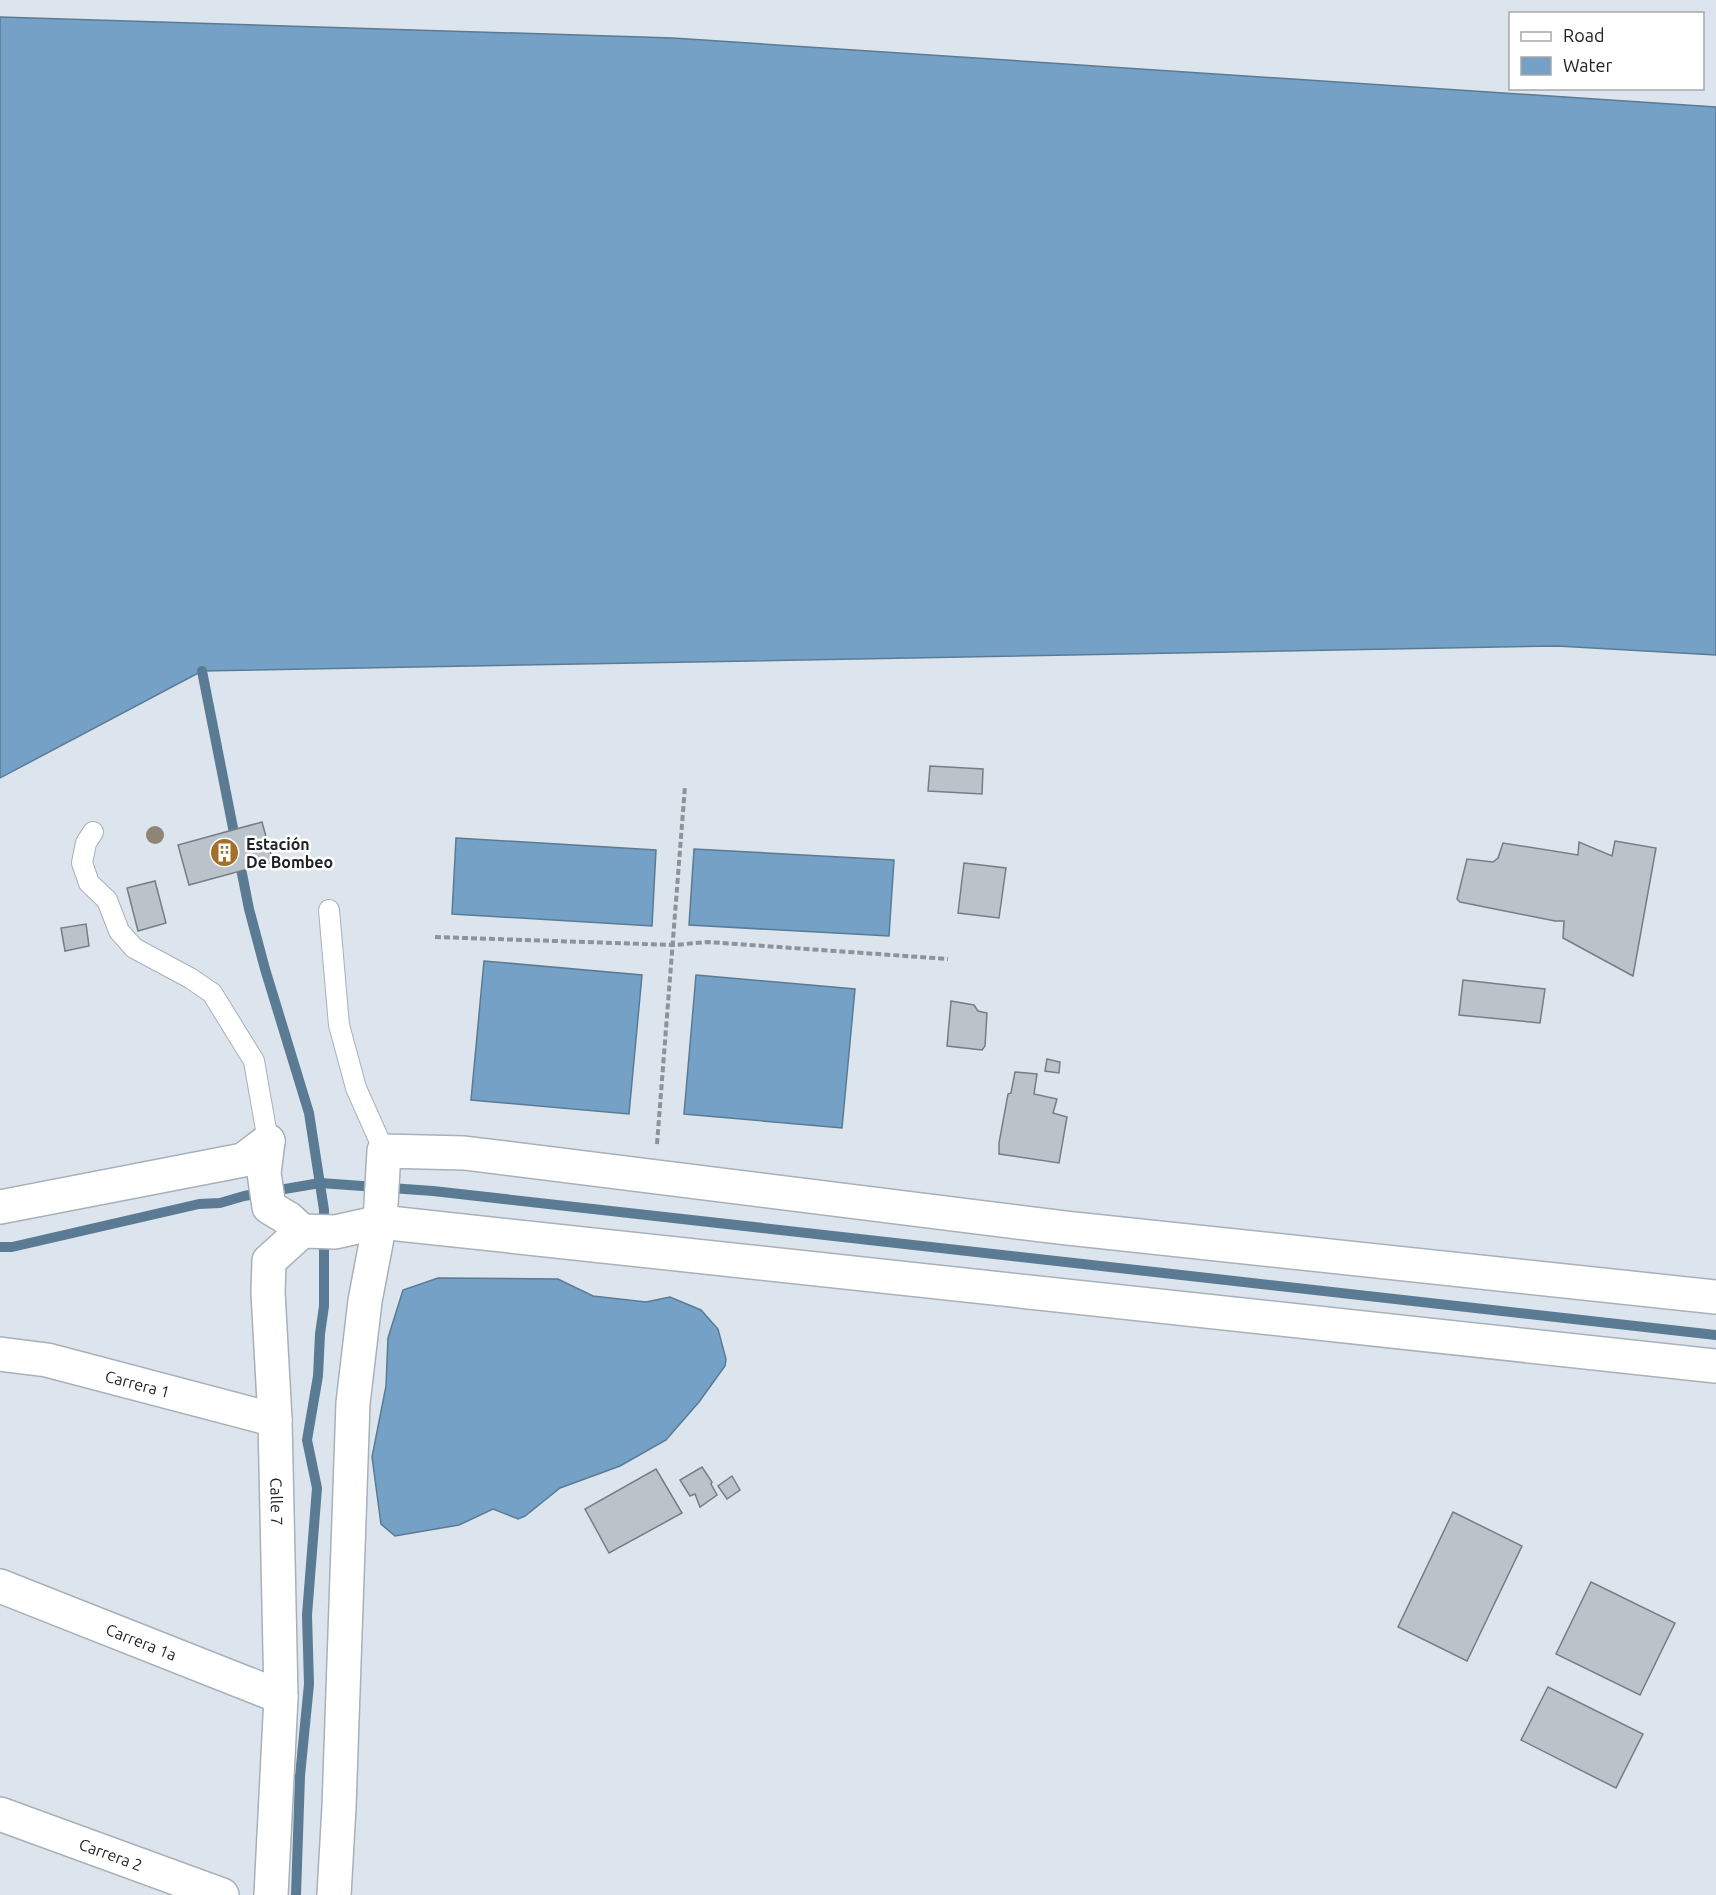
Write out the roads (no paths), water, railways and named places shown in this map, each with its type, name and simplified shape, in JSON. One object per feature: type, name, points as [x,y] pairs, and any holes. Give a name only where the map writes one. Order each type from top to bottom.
[{"type":"street","points":[[334,1895],[340,1796],[353,1403],[365,1301],[380,1222],[384,1151],[465,1153],[1066,1228],[1716,1297]]},
{"type":"street","points":[[0,1207],[266,1157],[269,1207],[289,1219],[302,1231],[335,1232],[380,1222],[1716,1366]]},
{"type":"street","name":"Calle 7","points":[[271,1895],[281,1697],[275,1420],[268,1292],[269,1261],[302,1231]]},
{"type":"street","name":"Carrera 1","points":[[0,1354],[47,1360],[275,1420]]},
{"type":"street","name":"Carrera 1a","points":[[0,1586],[281,1697]]},
{"type":"street","name":"Carrera 2","points":[[0,1814],[222,1895]]},
{"type":"lane","points":[[93,832],[86,843],[82,864],[89,883],[108,900],[119,931],[135,948],[190,978],[212,993],[254,1061],[266,1157]]},
{"type":"lane","points":[[329,910],[339,1026],[356,1088],[384,1151]]},
{"type":"water","points":[[0,17],[673,38],[1716,107],[1716,655],[1557,646],[202,671],[0,778]]},
{"type":"water","points":[[456,838],[656,850],[652,926],[452,914]]},
{"type":"water","points":[[694,849],[894,860],[889,936],[689,925]]},
{"type":"water","points":[[484,961],[642,975],[629,1114],[471,1100]]},
{"type":"water","points":[[696,975],[855,989],[842,1128],[684,1114]]},
{"type":"water","points":[[438,1278],[558,1279],[593,1296],[646,1302],[670,1297],[701,1310],[718,1329],[726,1359],[725,1366],[699,1402],[666,1440],[620,1466],[560,1488],[525,1516],[518,1519],[493,1509],[459,1525],[395,1536],[381,1524],[372,1457],[386,1386],[388,1338],[403,1290]]},
{"type":"waterway","points":[[202,671],[249,909],[309,1113],[324,1210],[324,1306],[318,1376],[307,1440],[317,1488],[307,1615],[309,1684],[300,1776],[296,1895]]},
{"type":"waterway","points":[[0,1247],[12,1247],[199,1204],[220,1203],[244,1196],[320,1183],[433,1191],[1716,1335]]},
{"type":"place","name":"Estación De Bombeo","points":[[225,853]]}]
